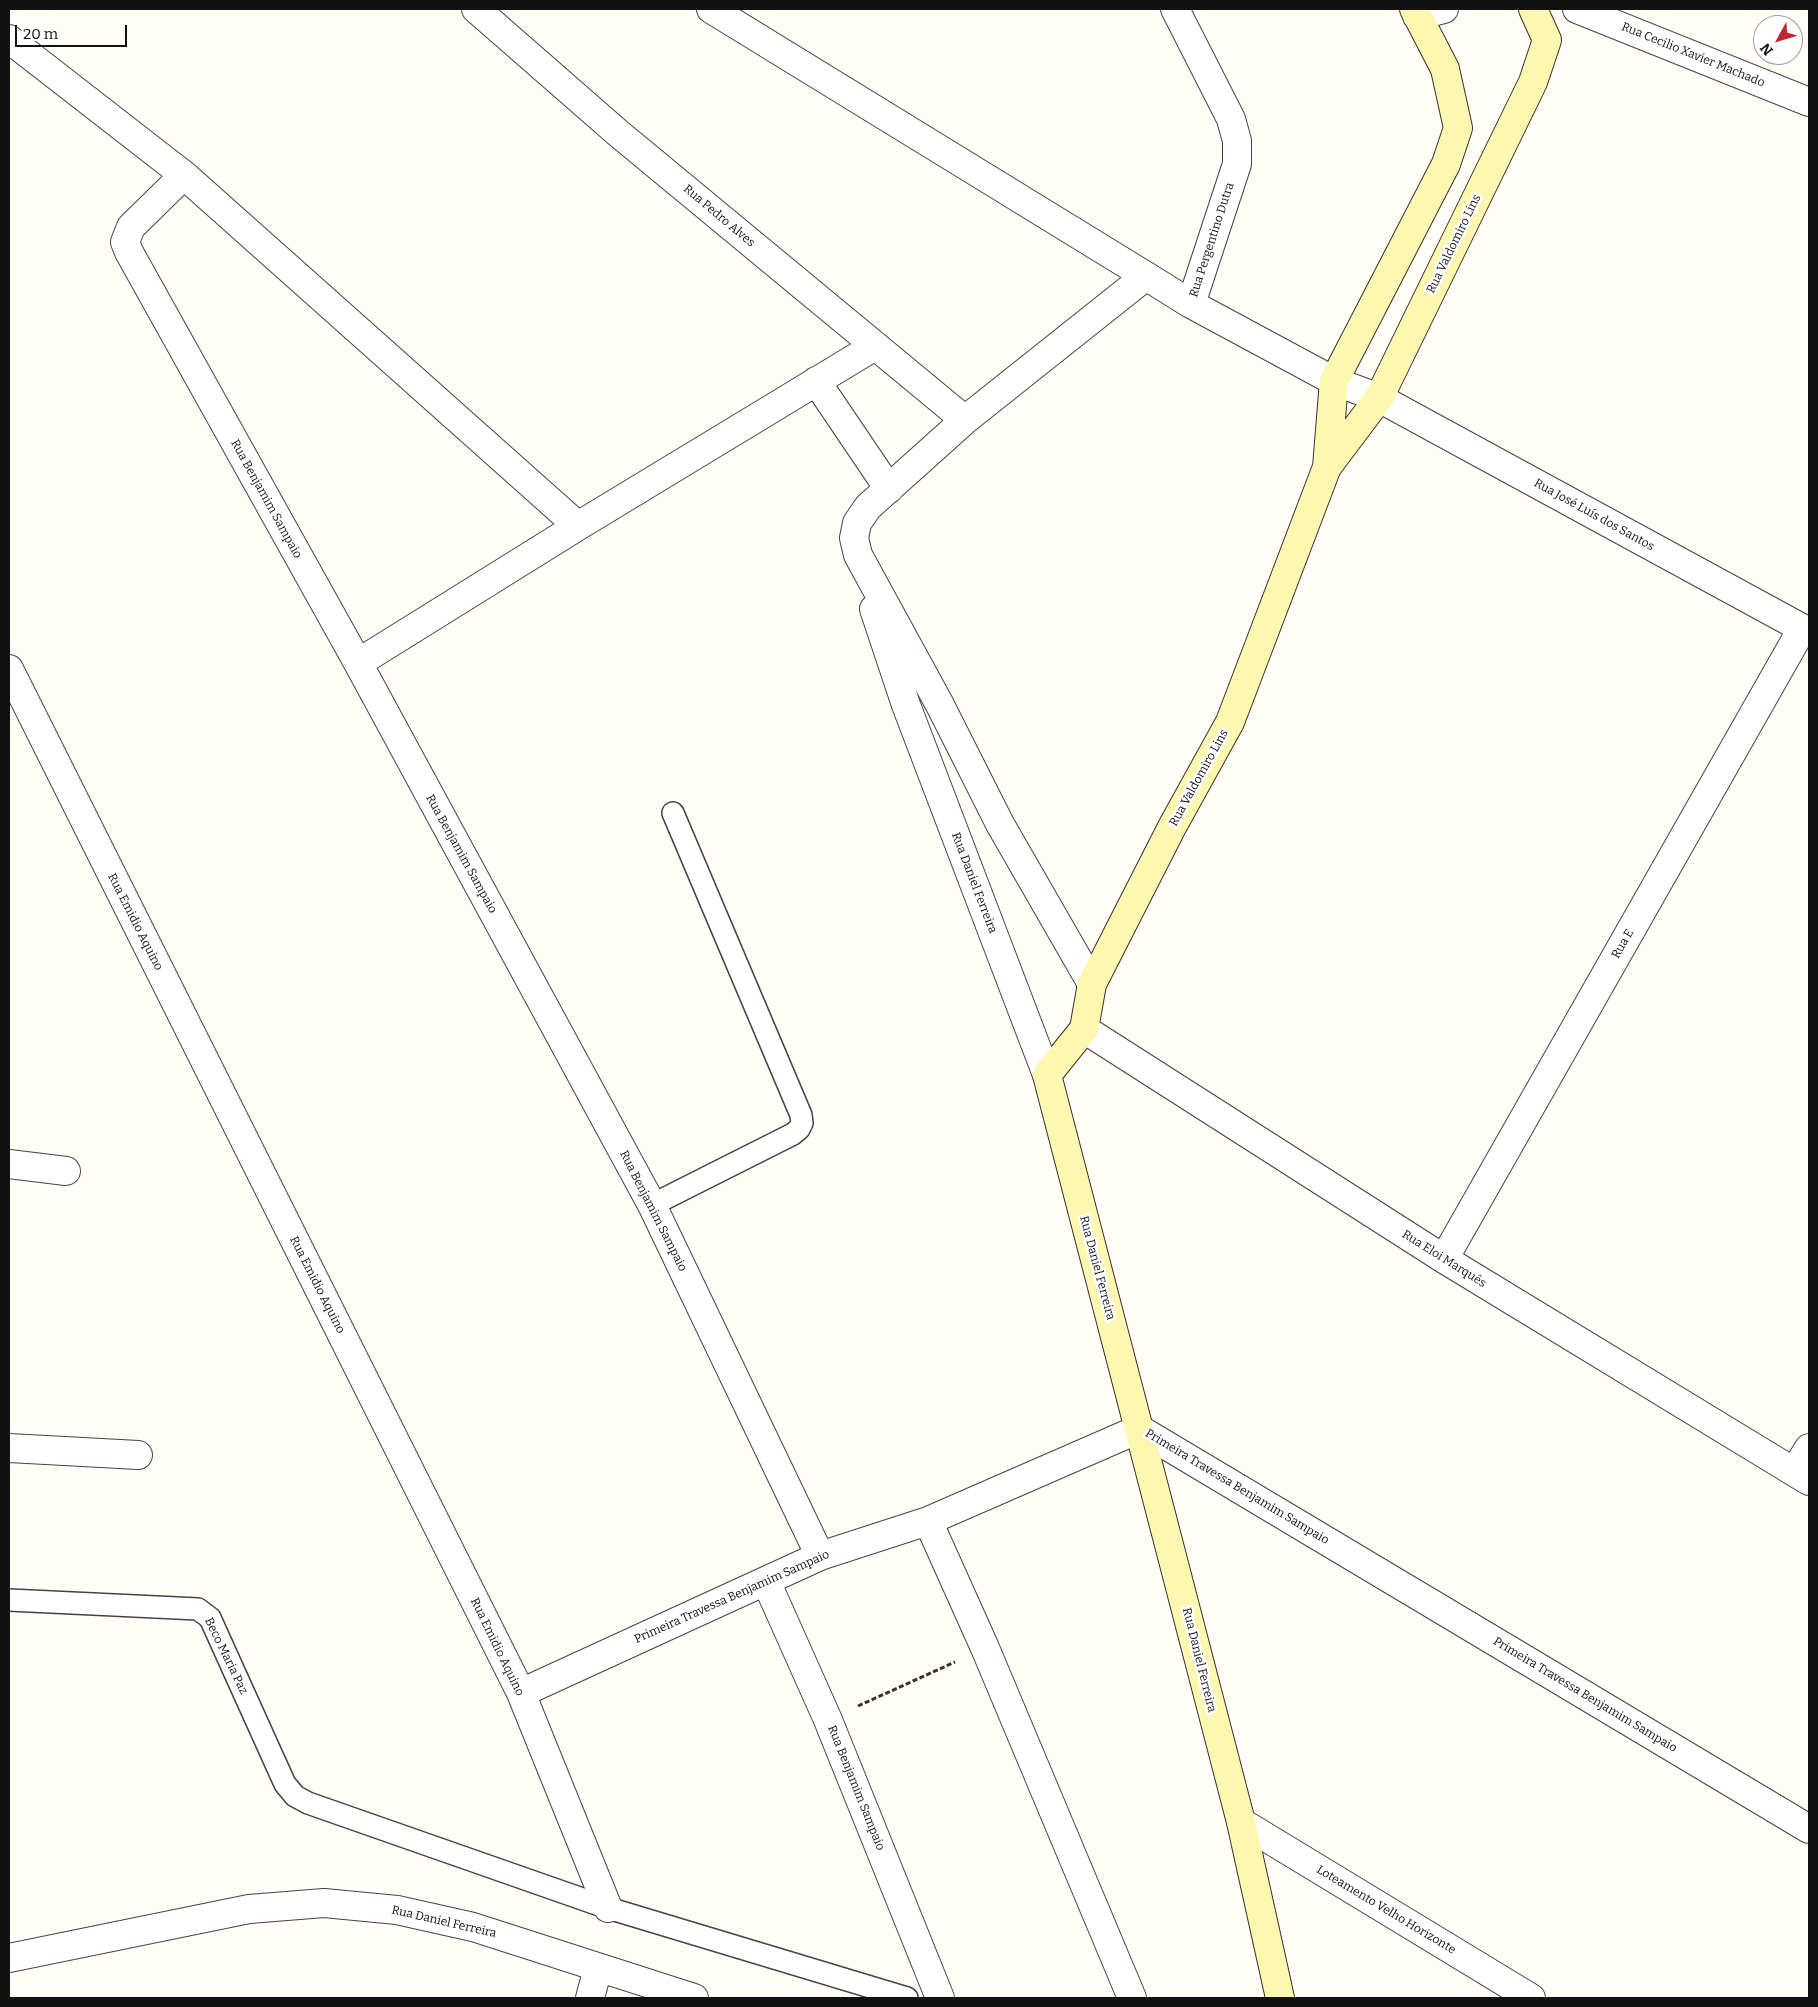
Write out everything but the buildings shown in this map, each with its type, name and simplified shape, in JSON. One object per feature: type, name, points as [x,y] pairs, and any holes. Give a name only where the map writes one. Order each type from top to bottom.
[{"type":"street","name":"Rua Pedro Alves","points":[[476,9],[618,133],[965,420]]},
{"type":"street","points":[[711,9],[1191,304]]},
{"type":"street","name":"Rua Pergentino Dutra","points":[[1175,9],[1232,120],[1236,141],[1237,164],[1191,304],[1334,381],[1379,398]]},
{"type":"street","points":[[1415,12],[1444,9]]},
{"type":"street","name":"Rua Valdomiro Lins","points":[[1327,467],[1379,398],[1533,82],[1547,40],[1533,9]]},
{"type":"street","name":"Rua Cecilio Xavier Machado","points":[[1576,9],[1809,102]]},
{"type":"street","name":"Rua Valdomiro Lins","points":[[1047,1076],[1084,1029],[1092,984],[1172,827],[1230,722],[1327,467],[1334,381],[1446,164],[1458,128],[1445,69],[1415,12]]},
{"type":"street","points":[[9,39],[184,175],[578,526]]},
{"type":"street","name":"Rua Benjamim Sampaio","points":[[184,175],[132,227],[125,242],[358,663],[652,1205],[820,1556]]},
{"type":"street","points":[[1092,984],[1000,824],[940,705],[858,555],[854,538],[857,523],[868,507],[965,420],[1146,276]]},
{"type":"street","points":[[358,663],[578,526],[875,346]]},
{"type":"street","points":[[816,382],[889,489]]},
{"type":"street","name":"Rua José Luís dos Santos","points":[[1379,398],[1806,630]]},
{"type":"street","name":"Rua Daniel Ferreira","points":[[858,555],[906,705],[1047,1076],[1241,1822],[1280,1998]]},
{"type":"street","name":"Rua E","points":[[1444,1259],[1806,630]]},
{"type":"street","name":"Rua Emidio Aquino","points":[[9,669],[521,1693],[608,1908]]},
{"type":"street","name":"Rua Eloi Marquês","points":[[1084,1029],[1444,1259],[1802,1477]]},
{"type":"street","points":[[9,1164],[66,1172]]},
{"type":"street","name":"Primeira Travessa Benjamim Sampaio","points":[[521,1693],[820,1556],[928,1521],[1139,1429],[1809,1829]]},
{"type":"street","points":[[9,1448],[138,1455]]},
{"type":"street","points":[[1802,1477],[1809,1448]]},
{"type":"street","points":[[928,1521],[985,1648],[1132,1998]]},
{"type":"street","name":"Rua Benjamim Sampaio","points":[[766,1581],[828,1720],[940,1998]]},
{"type":"street","name":"Loteamento Velho Horizonte","points":[[1241,1822],[1531,1998]]},
{"type":"street","name":"Rua Daniel Ferreira","points":[[9,1958],[249,1909],[324,1903],[397,1910],[473,1926],[694,1998]]},
{"type":"street","points":[[590,1998],[598,1968]]},
{"type":"lane","points":[[652,1205],[793,1134],[802,1123],[801,1115],[673,812]]},
{"type":"lane","name":"Beco Maria Paz","points":[[9,1600],[191,1607],[205,1612],[210,1618],[286,1784],[295,1796],[308,1803],[608,1908]]},
{"type":"lane","points":[[608,1908],[907,1998]]},
{"type":"path","points":[[828,1720],[985,1648]]}]
